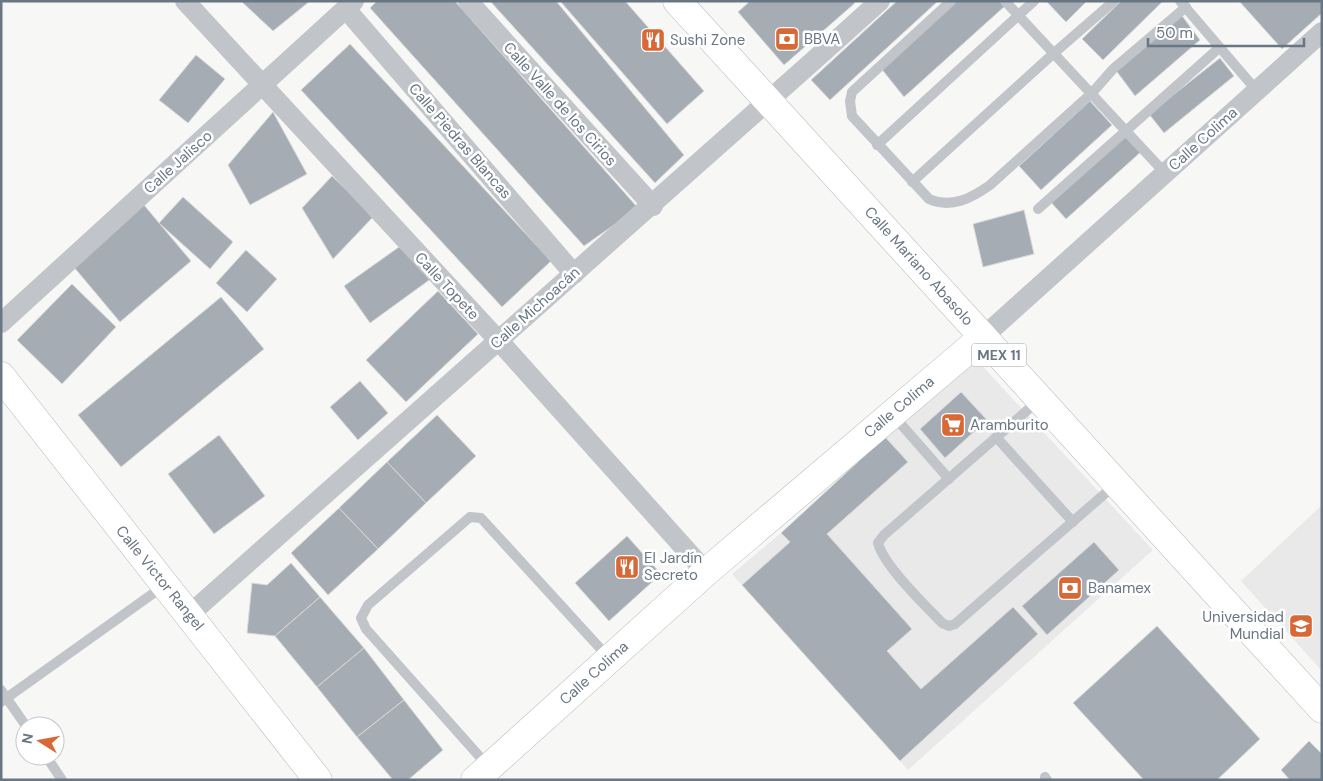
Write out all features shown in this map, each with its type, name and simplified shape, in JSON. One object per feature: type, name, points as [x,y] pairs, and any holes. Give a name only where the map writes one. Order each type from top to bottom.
[{"type":"street","name":"Calle Topete","points":[[185,1],[499,341],[706,572]]},
{"type":"street","name":"Calle Valle de los Cirios","points":[[468,1],[653,206]]},
{"type":"street","name":"Calle Mariano Abasolo","points":[[677,1],[1322,708]]},
{"type":"street","name":"Calle Michoacán","points":[[190,614],[653,206],[880,1]]},
{"type":"street","name":"Calle Jalisco","points":[[1,323],[350,5]]},
{"type":"street","name":"Calle Piedras Blancas","points":[[350,5],[574,274]]},
{"type":"street","name":"Calle Colima","points":[[482,773],[706,572],[983,336],[1322,32]]},
{"type":"street","name":"Calle Victor Rangel","points":[[1,376],[94,496],[190,614],[318,780]]},
{"type":"lane","points":[[951,1],[852,92],[850,101],[852,116],[877,145],[929,199],[940,204],[975,196],[1092,93],[1113,69],[1183,4],[1257,90]]},
{"type":"lane","points":[[1005,1],[1165,173]]},
{"type":"lane","points":[[877,145],[1034,1]]},
{"type":"lane","points":[[912,182],[1114,1]]},
{"type":"lane","points":[[1038,209],[1219,48]]},
{"type":"lane","points":[[1040,400],[878,543],[880,552],[913,592],[942,623],[948,626],[955,624],[1116,484]]},
{"type":"lane","points":[[892,414],[949,479]]},
{"type":"lane","points":[[996,437],[1074,522]]},
{"type":"lane","points":[[482,773],[366,629],[361,618],[368,604],[470,517],[480,518],[610,658]]},
{"type":"lane","points":[[18,716],[3,697],[166,584]]},
{"type":"lane","points":[[53,766],[62,780]]},
{"type":"shaded area","points":[[973,356],[1153,550],[908,770],[732,574],[781,533]]},
{"type":"shaded area","name":"Universidad Mundial","points":[[1322,505],[1322,671],[1241,581]]},
{"type":"building","points":[[241,1],[310,1],[273,31]]},
{"type":"building","points":[[377,1],[455,1],[638,208],[584,246],[370,8]]},
{"type":"building","points":[[490,1],[556,1],[684,155],[655,183]]},
{"type":"building","points":[[560,1],[625,1],[704,91],[667,124]]},
{"type":"building","name":"BBVA","points":[[750,1],[853,1],[855,3],[784,65],[738,12]]},
{"type":"building","points":[[897,1],[938,1],[830,100],[811,80]]},
{"type":"building","points":[[955,1],[1003,1],[1006,5],[904,97],[880,67]]},
{"type":"building","points":[[1046,1],[1087,1],[1066,22]]},
{"type":"building","points":[[1121,1],[1163,1],[1103,60],[1082,39]]},
{"type":"building","points":[[1239,1],[1322,1],[1322,13],[1282,49]]},
{"type":"building","points":[[1180,13],[1200,40],[1135,96],[1115,69]]},
{"type":"building","points":[[350,44],[551,261],[502,307],[301,90]]},
{"type":"building","points":[[196,55],[225,79],[188,123],[159,100]]},
{"type":"building","points":[[1220,58],[1234,76],[1164,133],[1149,114]]},
{"type":"building","points":[[1090,101],[1112,125],[1041,190],[1019,166]]},
{"type":"building","points":[[273,112],[307,174],[250,205],[228,165]]},
{"type":"building","points":[[1127,131],[1143,150],[1066,219],[1049,200]]},
{"type":"building","points":[[332,176],[374,216],[333,259],[302,208]]},
{"type":"building","points":[[183,197],[233,242],[210,269],[159,223]]},
{"type":"building","points":[[144,205],[191,261],[120,322],[73,266]]},
{"type":"building","points":[[1024,210],[1034,254],[983,267],[973,224]]},
{"type":"building","points":[[399,247],[432,278],[370,323],[344,286]]},
{"type":"building","points":[[246,250],[277,279],[247,312],[216,283]]},
{"type":"building","points":[[72,284],[116,327],[62,384],[17,340]]},
{"type":"building","points":[[438,291],[478,334],[406,402],[366,360]]},
{"type":"building","points":[[221,297],[264,349],[121,467],[78,415]]},
{"type":"building","points":[[360,381],[388,413],[358,440],[330,407]]},
{"type":"building","name":"Aramburito","points":[[961,392],[987,420],[945,458],[920,429]]},
{"type":"building","points":[[437,415],[476,456],[426,503],[387,462]]},
{"type":"building","points":[[219,435],[265,496],[214,534],[168,474]]},
{"type":"building","points":[[885,437],[908,462],[827,534],[912,629],[887,651],[921,689],[1013,607],[1038,634],[900,761],[742,585],[790,542],[781,533]]},
{"type":"building","points":[[387,462],[426,503],[378,549],[339,508]]},
{"type":"building","points":[[339,508],[378,549],[328,595],[291,553]]},
{"type":"building","points":[[627,536],[661,574],[609,621],[575,583]]},
{"type":"building","name":"Banamex","points":[[1094,542],[1119,570],[1047,635],[1022,606]]},
{"type":"building","points":[[291,563],[320,597],[275,636],[247,633],[252,583],[267,585]]},
{"type":"building","points":[[320,597],[364,648],[317,687],[275,636]]},
{"type":"building","points":[[1157,626],[1260,739],[1217,780],[1144,780],[1073,703]]},
{"type":"building","points":[[364,648],[404,700],[357,737],[317,687]]},
{"type":"building","points":[[404,700],[443,750],[408,780],[393,780],[357,737]]},
{"type":"building","points":[[1309,741],[1322,754],[1322,780],[1290,780],[1281,770]]},
{"type":"place","name":"BBVA","points":[[787,39]]},
{"type":"place","name":"Sushi Zone","points":[[653,40]]},
{"type":"place","name":"Aramburito","points":[[953,425]]},
{"type":"place","name":"El Jardín Secreto","points":[[627,567]]},
{"type":"place","name":"Banamex","points":[[1070,588]]},
{"type":"place","name":"Universidad Mundial","points":[[1301,626]]}]
